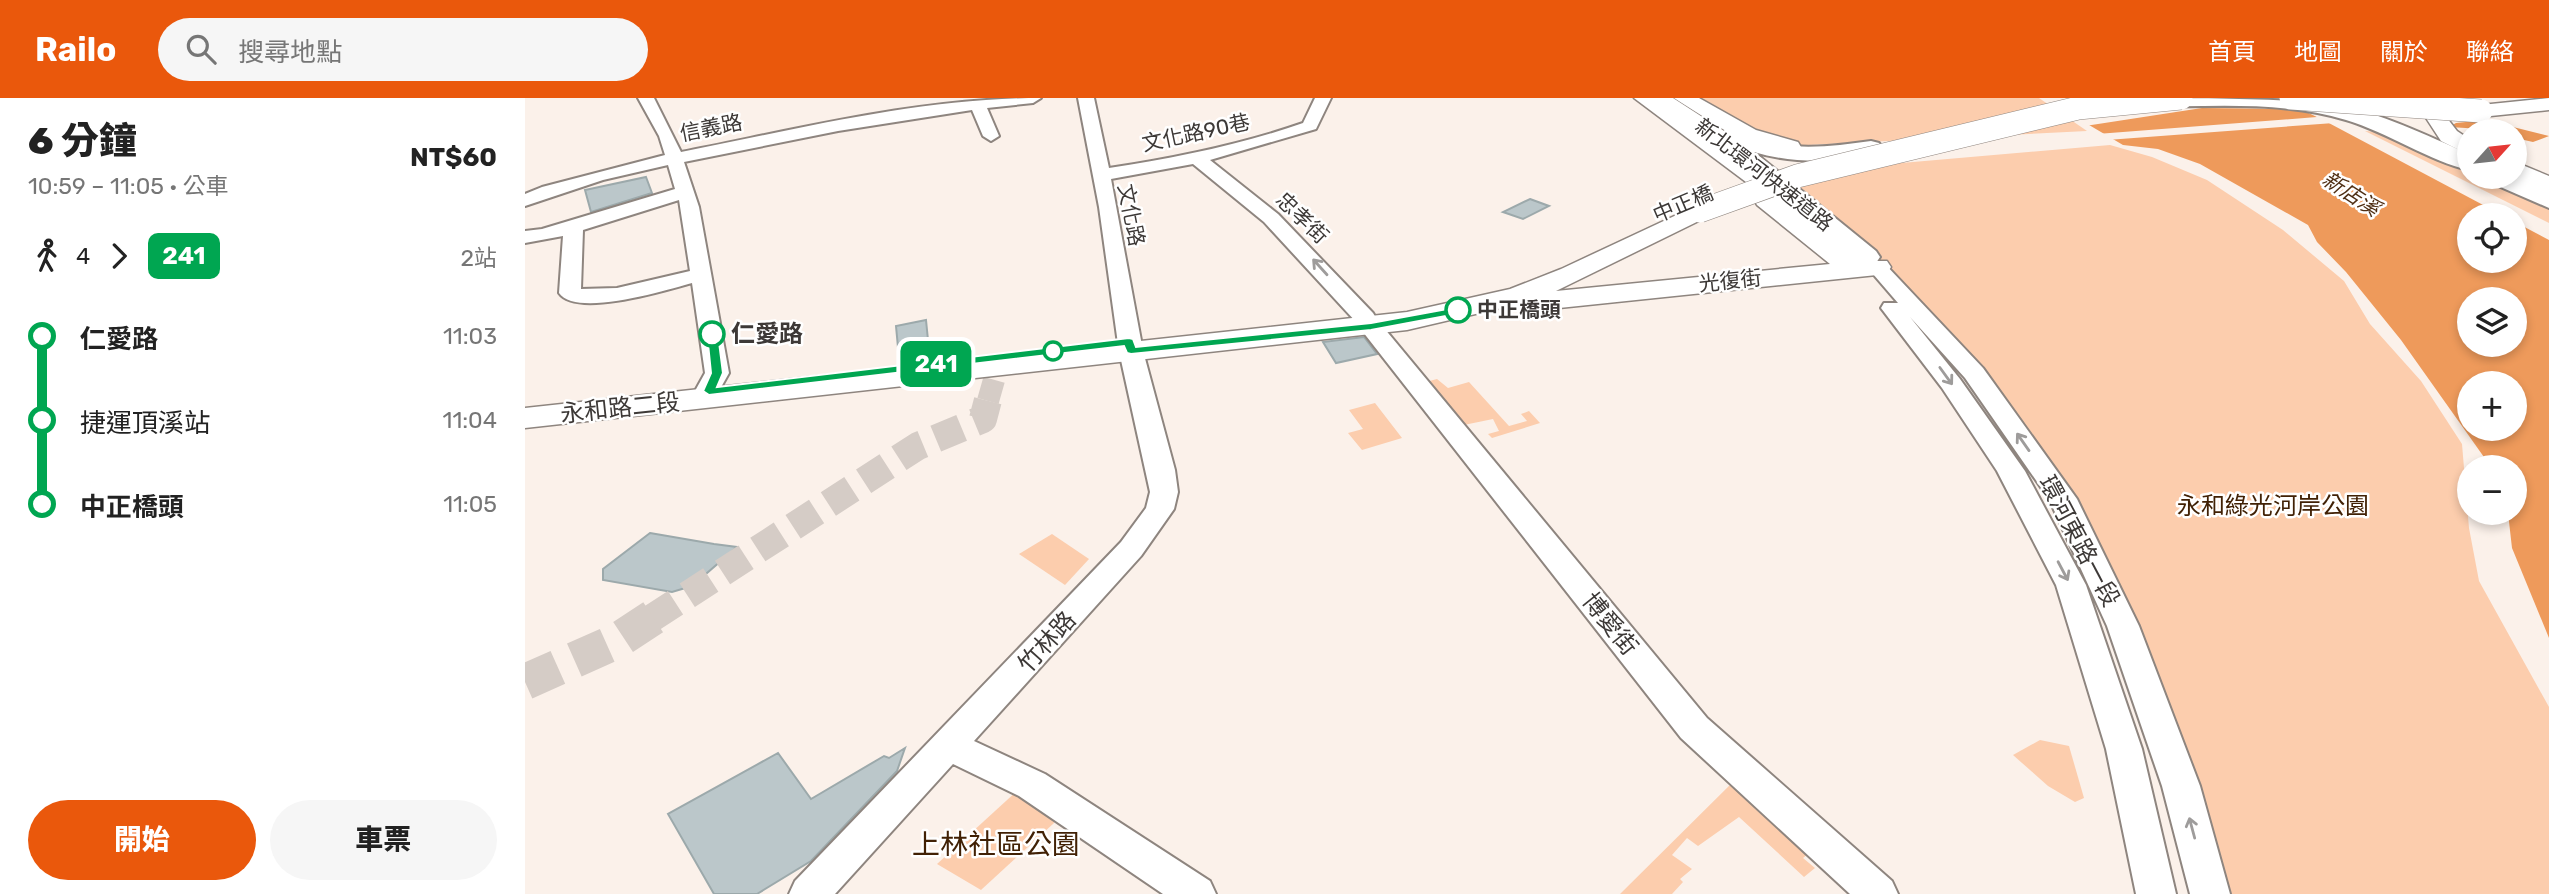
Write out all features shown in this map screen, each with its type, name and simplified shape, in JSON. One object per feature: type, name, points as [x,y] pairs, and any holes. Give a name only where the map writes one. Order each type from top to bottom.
[{"type":"highway","name":"新北環河快速道路","points":[[1658,98],[1807,204],[1865,264]]},
{"type":"highway","points":[[1668,98],[1742,141],[1776,150],[1820,154],[1871,148]]},
{"type":"highway","points":[[2424,98],[2411,108],[2410,118],[2421,132],[2457,149]]},
{"type":"highway","points":[[2441,98],[2427,109],[2426,120],[2436,132],[2457,148]]},
{"type":"highway","points":[[2131,101],[2263,101],[2321,108],[2384,125],[2457,150]]},
{"type":"highway","points":[[2527,177],[2549,187]]},
{"type":"highway","points":[[2527,187],[2549,198]]},
{"type":"highway","points":[[2527,189],[2549,198]]},
{"type":"main road","points":[[1629,98],[1774,199]]},
{"type":"main road","points":[[1644,98],[1774,199]]},
{"type":"main road","points":[[1684,98],[1748,135],[1775,145],[1816,150],[1871,148],[1910,141]]},
{"type":"main road","name":"中正橋","points":[[1368,323],[1499,286],[1691,207],[1756,177],[2033,109],[2092,98]]},
{"type":"main road","name":"中正橋","points":[[1582,284],[1691,207],[1797,176],[2078,108],[2182,98]]},
{"type":"main road","points":[[2291,98],[2484,107],[2537,102]]},
{"type":"main road","points":[[2373,98],[2484,107]]},
{"type":"main road","points":[[2455,98],[2442,107],[2436,118],[2457,145]]},
{"type":"main road","name":"環河東路一段","points":[[1774,199],[1865,264]]},
{"type":"main road","name":"光復街","points":[[1465,309],[1582,284],[1865,264]]},
{"type":"main road","name":"永和路二段","points":[[525,418],[1130,346],[1368,323],[1465,309]]},
{"type":"main road","name":"永和路二段","points":[[525,410],[706,396]]},
{"type":"street","points":[[646,98],[667,136],[672,158],[686,192],[717,373],[706,396]]},
{"type":"street","name":"信義路","points":[[525,200],[563,211],[672,158],[887,117],[1034,98]]},
{"type":"street","name":"文化路","points":[[1086,98],[1130,346]]},
{"type":"street","name":"文化路90巷","points":[[1100,176],[1249,148],[1310,126],[1323,98]]},
{"type":"street","points":[[978,105],[991,136]]},
{"type":"street","name":"忠孝街","points":[[1198,159],[1271,218],[1368,323]]},
{"type":"street","points":[[525,237],[544,235],[563,211],[686,192]]},
{"type":"street","points":[[563,211],[570,293],[589,297],[700,275]]},
{"type":"street","name":"環河東路一段","points":[[1865,264],[2011,471],[2071,585],[2124,749],[2156,894]]},
{"type":"street","name":"環河東路一段","points":[[1865,264],[1974,373],[2063,499],[2123,626],[2181,786],[2210,894]]},
{"type":"street","name":"博愛街","points":[[1368,323],[1694,728],[1878,894]]},
{"type":"street","name":"竹林路","points":[[809,894],[1131,549],[1160,509],[1164,492],[1161,470],[1130,346]]},
{"type":"street","points":[[949,746],[1032,785],[1196,894]]},
{"type":"green space","points":[[1678,98],[2039,98],[2087,131],[1766,147]]},
{"type":"green space","points":[[2365,131],[2419,142],[2457,159],[2457,177]]},
{"type":"green space","name":"永和綠光河岸公園","points":[[2110,145],[2152,157],[2207,180],[2283,230],[2344,281],[2370,324],[2421,381],[2457,436],[2457,441],[2462,444],[2463,455],[2457,455],[2457,525],[2469,525],[2479,581],[2549,707],[2549,894],[2217,894],[2066,507],[1956,347],[1793,186],[1867,166]]},
{"type":"green space","points":[[2481,189],[2519,189],[2549,203],[2549,223],[2527,212],[2527,203],[2509,203]]},
{"type":"green space","points":[[1437,379],[1448,388],[1469,382],[1509,426],[1527,421],[1521,414],[1529,411],[1540,423],[1492,438],[1488,434],[1499,431],[1493,419],[1459,426],[1422,383]]},
{"type":"green space","points":[[1375,403],[1402,438],[1362,450],[1348,433],[1363,429],[1349,410]]},
{"type":"green space","points":[[1052,534],[1089,559],[1065,585],[1019,554]]},
{"type":"green space","points":[[2040,740],[2069,746],[2084,798],[2075,802],[2048,786],[2013,755]]},
{"type":"green space","points":[[1737,778],[1814,849],[1803,858],[1815,868],[1804,877],[1739,817],[1698,846],[1687,838],[1672,855],[1692,869],[1680,879],[1683,882],[1672,894],[1620,894]]},
{"type":"green space","name":"上林社區公園","points":[[1018,790],[1051,807],[1054,823],[981,890],[937,864]]},
{"type":"shaded area","points":[[2527,130],[2549,136],[2533,142],[2527,141]]},
{"type":"water","name":"新店溪","points":[[2282,98],[2479,203],[2457,203],[2457,273],[2527,273],[2527,228],[2549,240],[2549,638],[2512,548],[2509,525],[2527,525],[2527,455],[2482,455],[2473,441],[2527,441],[2527,371],[2457,371],[2457,419],[2401,340],[2346,272],[2317,242],[2308,225],[2200,164],[2158,149],[2123,145],[2067,112]]},
{"type":"pier","points":[[2044,98],[2289,98],[2334,123],[2107,140],[2097,134],[2317,117],[2300,109],[2202,108],[2085,126]]},
{"type":"building","points":[[646,177],[652,193],[591,212],[585,190]]},
{"type":"building","points":[[1530,199],[1549,206],[1523,219],[1503,212]]},
{"type":"building","points":[[926,320],[929,350],[899,358],[896,326]]},
{"type":"building","points":[[1364,337],[1377,354],[1336,363],[1323,342]]},
{"type":"building","points":[[650,533],[737,547],[692,586],[672,592],[603,580],[603,569]]},
{"type":"building","points":[[905,748],[897,771],[811,861],[757,894],[714,894],[668,814],[778,753],[811,799],[884,756],[889,758]]},
{"type":"tunnel","points":[[988,401],[998,366]]},
{"type":"tunnel","points":[[652,618],[918,446],[983,419],[988,400]]},
{"type":"tunnel","points":[[525,682],[617,641],[655,616]]},
{"type":"bus line","name":"241","points":[[712,334],[717,373],[709,391],[1129,342],[1131,351],[1371,327],[1458,310]]},
{"type":"place","name":"中正橋頭","points":[[1458,310]]},
{"type":"place","name":"仁愛路","points":[[712,334]]}]
